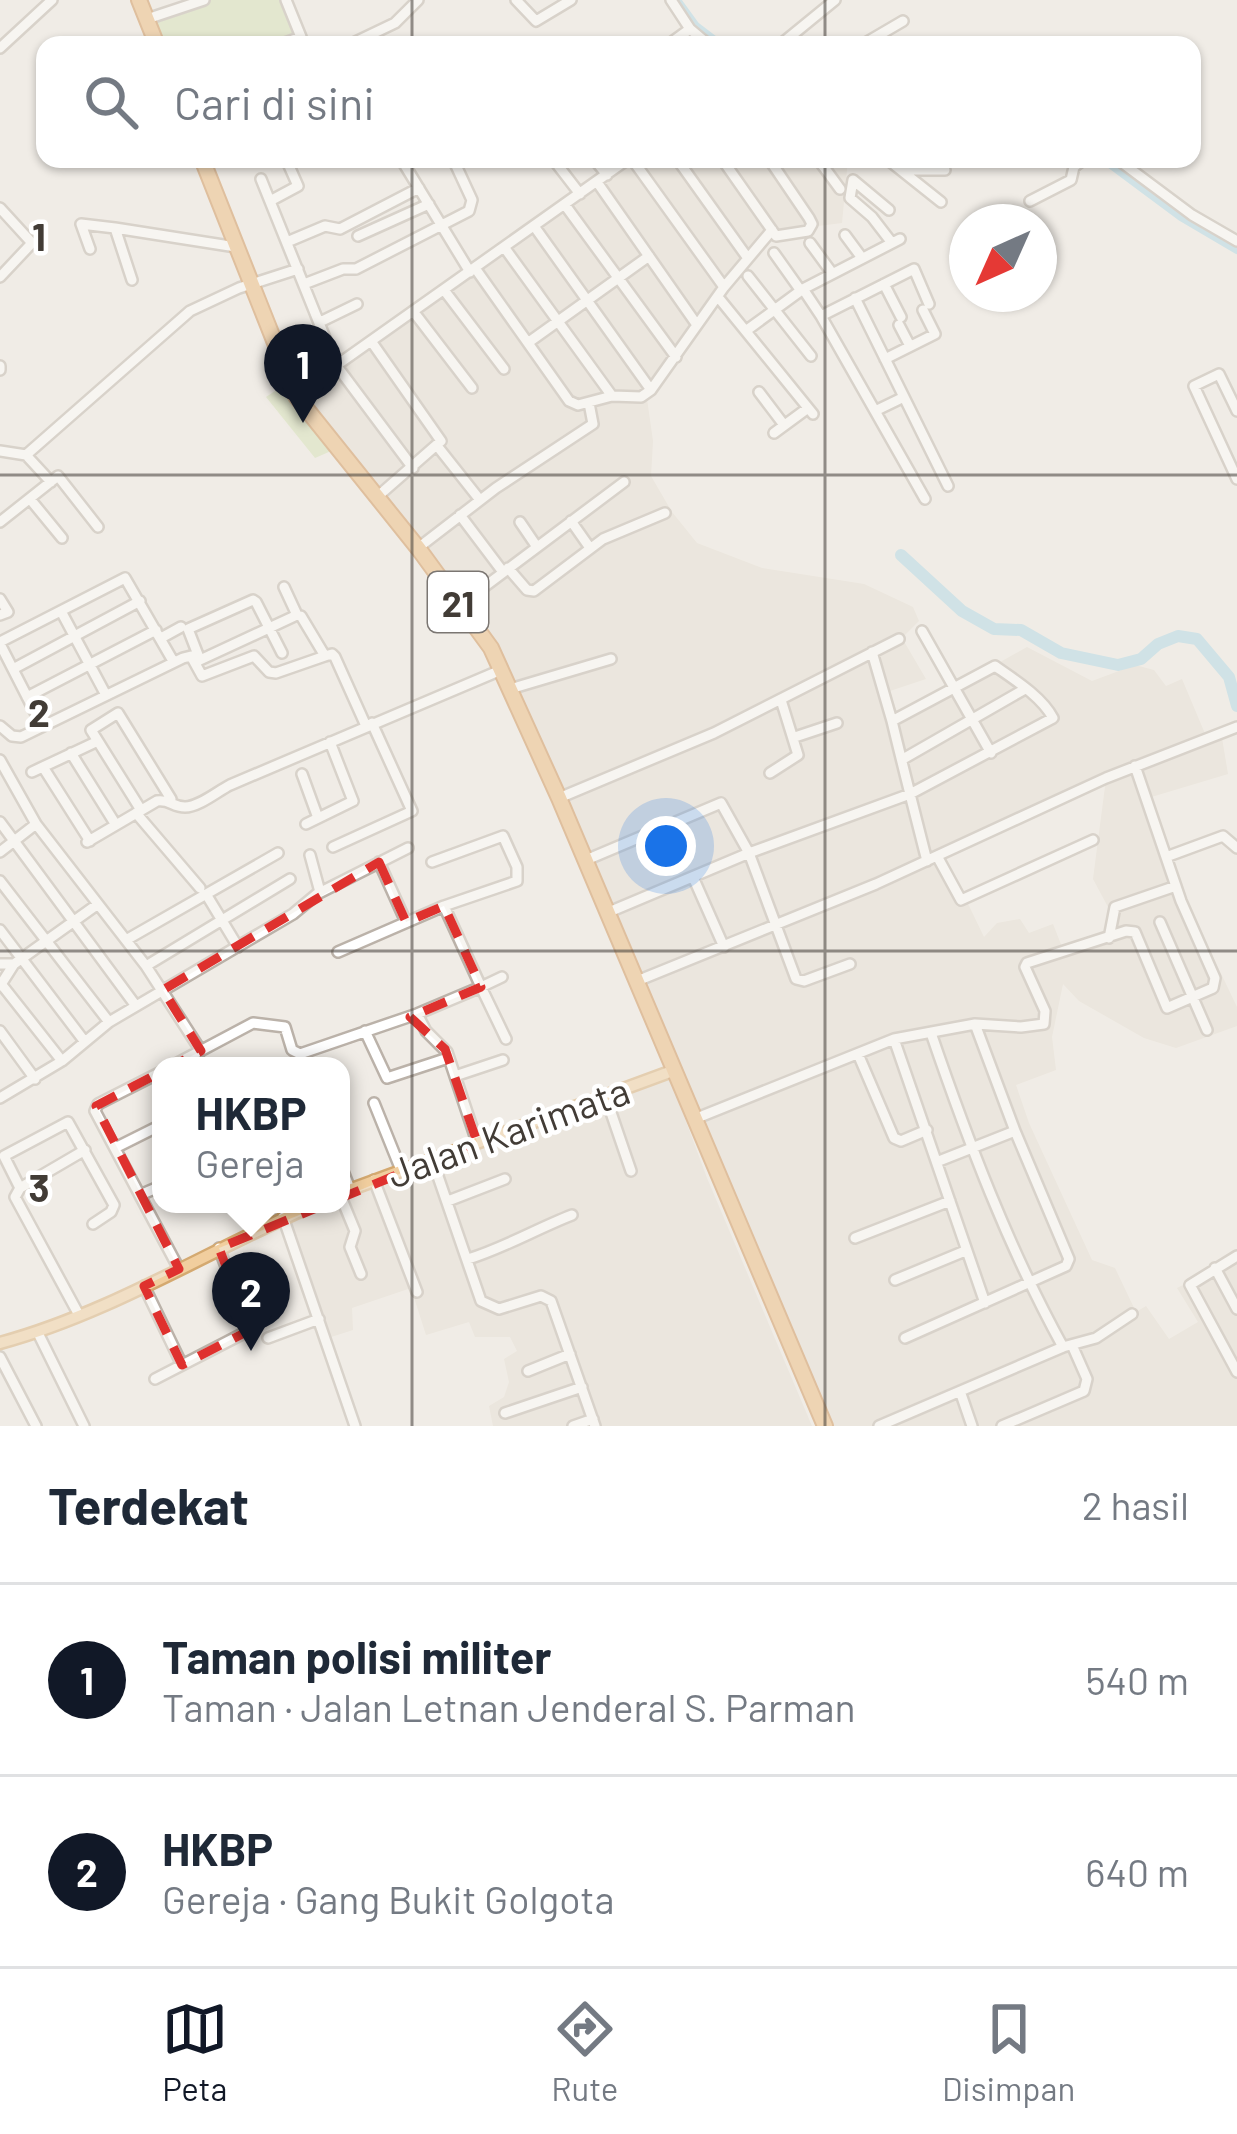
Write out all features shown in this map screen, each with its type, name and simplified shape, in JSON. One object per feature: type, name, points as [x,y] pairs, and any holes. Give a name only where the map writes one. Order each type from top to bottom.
[{"type":"highway","points":[[139,0],[154,36]]},
{"type":"highway","name":"21","points":[[205,168],[296,394],[487,641],[560,798],[825,1426]]},
{"type":"main road","name":"Jalan Karimata","points":[[350,1190],[675,1070]]},
{"type":"main road","points":[[0,1342],[38,1333],[79,1315],[293,1213]]},
{"type":"street","points":[[0,48],[52,0]]},
{"type":"street","points":[[147,19],[204,0]]},
{"type":"street","points":[[286,0],[301,36]]},
{"type":"street","points":[[368,36],[395,23],[418,0]]},
{"type":"street","points":[[516,0],[536,21],[565,2]]},
{"type":"street","points":[[671,0],[698,36]]},
{"type":"street","points":[[791,36],[835,0]]},
{"type":"street","points":[[877,36],[903,21]]},
{"type":"street","points":[[800,28],[803,36]]},
{"type":"street","points":[[680,36],[690,29]]},
{"type":"street","points":[[270,201],[298,187],[290,168]]},
{"type":"street","points":[[407,168],[472,270],[575,406],[612,396],[641,397],[651,390],[747,257],[772,230]]},
{"type":"street","points":[[304,284],[343,269],[356,269],[443,227],[473,204],[457,168]]},
{"type":"street","points":[[560,168],[580,194]]},
{"type":"street","points":[[602,168],[608,175]]},
{"type":"street","points":[[296,394],[618,168]]},
{"type":"street","points":[[636,168],[747,330],[811,411],[774,434]]},
{"type":"street","points":[[683,168],[747,257]]},
{"type":"street","points":[[728,168],[782,238],[808,231],[812,224],[775,168]]},
{"type":"street","points":[[825,168],[840,189]]},
{"type":"street","points":[[898,168],[941,202]]},
{"type":"street","points":[[1030,201],[1071,180],[1074,168]]},
{"type":"street","points":[[1129,168],[1192,215],[1237,241]]},
{"type":"street","points":[[901,170],[945,170]]},
{"type":"street","points":[[261,179],[336,365],[413,468]]},
{"type":"street","points":[[747,330],[802,290],[896,242],[850,198],[854,180],[889,210]]},
{"type":"street","points":[[597,182],[698,325]]},
{"type":"street","points":[[287,242],[325,226],[340,230],[419,188]]},
{"type":"street","points":[[358,236],[429,204]]},
{"type":"street","points":[[566,205],[676,357]]},
{"type":"street","points":[[0,208],[32,245],[0,277]]},
{"type":"street","points":[[0,232],[12,221]]},
{"type":"street","points":[[90,249],[81,224],[236,247]]},
{"type":"street","points":[[535,226],[651,390]]},
{"type":"street","points":[[115,228],[132,280]]},
{"type":"street","points":[[845,235],[862,258]]},
{"type":"street","points":[[811,243],[832,273]]},
{"type":"street","points":[[504,247],[612,396]]},
{"type":"street","points":[[774,253],[821,316],[926,499]]},
{"type":"street","points":[[529,342],[649,256]]},
{"type":"street","points":[[26,455],[190,311],[298,269]]},
{"type":"street","points":[[821,316],[914,269],[935,334],[885,358]]},
{"type":"street","points":[[748,276],[811,356]]},
{"type":"street","points":[[884,284],[910,346]]},
{"type":"street","points":[[444,290],[504,369]]},
{"type":"street","points":[[855,298],[948,486]]},
{"type":"street","points":[[320,322],[357,304]]},
{"type":"street","points":[[413,311],[472,388]]},
{"type":"street","points":[[370,341],[480,500]]},
{"type":"street","points":[[1237,411],[1219,374],[1194,386],[1237,479]]},
{"type":"street","points":[[759,392],[784,425]]},
{"type":"street","points":[[875,411],[904,397]]},
{"type":"street","points":[[418,548],[593,424],[589,403]]},
{"type":"street","points":[[377,497],[440,444]]},
{"type":"street","points":[[0,451],[26,455],[52,482]]},
{"type":"street","points":[[0,522],[58,476],[98,527]]},
{"type":"street","points":[[460,605],[624,482]]},
{"type":"street","points":[[30,499],[62,538]]},
{"type":"street","points":[[460,515],[506,570],[534,591],[616,532],[665,513]]},
{"type":"street","points":[[571,521],[590,548]]},
{"type":"street","points":[[520,522],[537,547]]},
{"type":"street","points":[[42,726],[0,643],[20,629],[124,578],[173,661]]},
{"type":"street","points":[[284,587],[325,656]]},
{"type":"street","points":[[0,599],[8,612],[0,615]]},
{"type":"street","points":[[282,653],[269,628],[253,600],[187,632],[200,660],[269,628],[297,615]]},
{"type":"street","points":[[13,669],[140,601]]},
{"type":"street","points":[[61,611],[106,695]]},
{"type":"street","points":[[13,618],[20,629]]},
{"type":"street","points":[[27,697],[90,662],[181,627]]},
{"type":"street","points":[[922,632],[991,753]]},
{"type":"street","points":[[560,798],[656,759],[899,639]]},
{"type":"street","points":[[872,652],[932,858],[961,900],[1094,840]]},
{"type":"street","points":[[201,1051],[146,965],[36,824],[1,760],[14,737],[190,656],[204,675],[254,656],[276,673],[335,657],[412,811],[333,847]]},
{"type":"street","points":[[510,688],[611,658]]},
{"type":"street","points":[[609,913],[749,853],[910,794],[991,753],[1053,714],[994,665],[892,721]]},
{"type":"street","points":[[98,741],[38,769],[89,842],[162,799],[191,806],[501,670]]},
{"type":"street","points":[[903,759],[1025,688]]},
{"type":"street","points":[[770,773],[796,759],[795,737],[781,700]]},
{"type":"street","points":[[174,804],[118,713],[91,730],[138,812],[203,891],[238,947]]},
{"type":"street","points":[[795,737],[837,723]]},
{"type":"street","points":[[0,726],[14,737]]},
{"type":"street","points":[[637,981],[777,925],[1135,766],[1237,727]]},
{"type":"street","points":[[306,824],[353,799],[330,742]]},
{"type":"street","points":[[70,754],[116,825]]},
{"type":"street","points":[[697,1118],[894,1040],[975,1024],[1044,1024],[1045,1011],[1025,965],[1109,938],[1135,932],[1167,1008],[1216,985],[1135,766]]},
{"type":"street","points":[[302,774],[318,818]]},
{"type":"street","points":[[586,860],[717,802],[724,806],[749,853],[799,981],[850,964]]},
{"type":"street","points":[[0,822],[11,843],[136,1006]]},
{"type":"street","points":[[0,852],[36,824]]},
{"type":"street","points":[[338,952],[520,877],[503,836],[433,862]]},
{"type":"street","points":[[1166,857],[1223,836],[1237,848]]},
{"type":"street","points":[[0,1084],[4,1096],[35,1079],[109,1022],[293,914],[318,893],[408,848]]},
{"type":"street","points":[[126,940],[203,891],[278,853]]},
{"type":"street","points":[[310,855],[318,893]]},
{"type":"street","points":[[379,862],[406,922]]},
{"type":"street","points":[[693,877],[724,947]]},
{"type":"street","points":[[146,965],[290,879]]},
{"type":"street","points":[[0,881],[109,1022]]},
{"type":"street","points":[[1109,938],[1115,907],[1176,886]]},
{"type":"street","points":[[62,1060],[1,985],[18,961],[98,904]]},
{"type":"street","points":[[444,906],[506,1039]]},
{"type":"street","points":[[1160,922],[1207,1030]]},
{"type":"street","points":[[0,931],[18,961],[85,1042]]},
{"type":"street","points":[[0,964],[18,961]]},
{"type":"street","points":[[296,1057],[417,1014],[502,977]]},
{"type":"street","points":[[417,1014],[426,1031],[446,1049],[477,1142]]},
{"type":"street","points":[[189,1057],[256,1023],[285,1027],[292,1057]]},
{"type":"street","points":[[905,1339],[1066,1266],[1069,1259],[975,1024]]},
{"type":"street","points":[[0,1031],[35,1079]]},
{"type":"street","points":[[365,1031],[387,1078],[448,1058]]},
{"type":"street","points":[[931,1033],[970,1149],[1028,1284],[1087,1386],[1002,1426]]},
{"type":"street","points":[[894,1040],[986,1303]]},
{"type":"street","points":[[858,1054],[894,1138],[901,1141],[927,1130]]},
{"type":"street","points":[[455,1076],[502,1060]]},
{"type":"street","points":[[152,1077],[98,1104],[96,1114],[179,1269]]},
{"type":"street","points":[[605,1095],[631,1171]]},
{"type":"street","points":[[374,1103],[401,1170]]},
{"type":"street","points":[[79,1315],[3,1158],[66,1121],[114,1205],[93,1224]]},
{"type":"street","points":[[115,1148],[152,1130]]},
{"type":"street","points":[[939,1161],[1016,1131]]},
{"type":"street","points":[[18,1192],[85,1150]]},
{"type":"street","points":[[432,1159],[481,1301],[486,1306],[510,1308],[541,1296],[551,1301],[594,1423],[573,1426]]},
{"type":"street","points":[[448,1202],[506,1179]]},
{"type":"street","points":[[374,1180],[417,1292]]},
{"type":"street","points":[[140,1195],[152,1190]]},
{"type":"street","points":[[855,1238],[950,1202]]},
{"type":"street","points":[[350,1213],[355,1231],[350,1247],[362,1274]]},
{"type":"street","points":[[467,1259],[504,1248],[536,1228],[572,1215]]},
{"type":"street","points":[[283,1217],[355,1426]]},
{"type":"street","points":[[155,1378],[250,1330],[219,1248]]},
{"type":"street","points":[[895,1280],[965,1251]]},
{"type":"street","points":[[1237,1256],[1190,1287],[1237,1372]]},
{"type":"street","points":[[1215,1268],[1237,1309]]},
{"type":"street","points":[[144,1286],[182,1365]]},
{"type":"street","points":[[879,1426],[1096,1338],[1132,1314]]},
{"type":"street","points":[[268,1338],[319,1319]]},
{"type":"street","points":[[38,1333],[84,1426]]},
{"type":"street","points":[[528,1370],[570,1354]]},
{"type":"street","points":[[0,1357],[36,1426]]},
{"type":"street","points":[[505,1412],[582,1387]]},
{"type":"street","points":[[961,1394],[973,1426]]},
{"type":"street","points":[[1034,1412],[1040,1426]]},
{"type":"highlighted area","points":[[379,862],[406,922],[444,906],[481,987],[410,1017],[445,1049],[477,1142],[219,1248],[250,1330],[182,1365],[144,1286],[179,1269],[96,1106],[201,1051],[163,990]]},
{"type":"shaded area","points":[[616,168],[847,168],[842,223],[780,240],[774,231],[725,287],[647,399],[653,441],[651,476],[697,543],[762,568],[864,584],[913,607],[919,621],[902,638],[926,679],[890,691],[899,719],[1027,647],[1092,681],[1135,665],[1154,670],[1166,686],[1182,679],[1206,736],[1221,732],[1228,774],[1148,798],[1183,894],[1237,1007],[1237,1026],[1176,1048],[1144,1038],[1079,1001],[1063,984],[1052,1037],[1056,1070],[1016,1085],[1092,1260],[1115,1268],[1136,1312],[1146,1306],[1169,1339],[1198,1322],[1177,1288],[1237,1258],[1237,1426],[823,1426],[489,642],[296,395]],"holes":[[[1106,779],[1093,879],[1123,935],[1094,948],[1064,952],[1053,924],[1029,933],[1020,919],[997,923],[984,937],[944,854]]]},
{"type":"shaded area","points":[[668,1073],[812,1426],[493,1426],[489,1406],[504,1397],[509,1382],[504,1359],[517,1351],[510,1337],[475,1337],[469,1322],[426,1335],[411,1288],[352,1308],[353,1330],[328,1338],[287,1218],[300,1213],[350,1213],[350,1194]]},
{"type":"green space","points":[[204,0],[286,0],[302,36],[153,36],[147,20]]},
{"type":"green space","points":[[290,381],[338,448],[315,458],[266,397]]},
{"type":"waterway","points":[[677,0],[709,36]]},
{"type":"waterway","points":[[1115,168],[1181,217],[1237,250]]},
{"type":"waterway","points":[[901,555],[962,611],[994,629],[1021,630],[1061,653],[1118,665],[1141,659],[1158,644],[1178,636],[1197,639],[1229,677],[1237,706]]},
{"type":"place","name":"Taman polisi militer","points":[[303,423]]},
{"type":"place","name":"HKBP","points":[[251,1351]]}]
